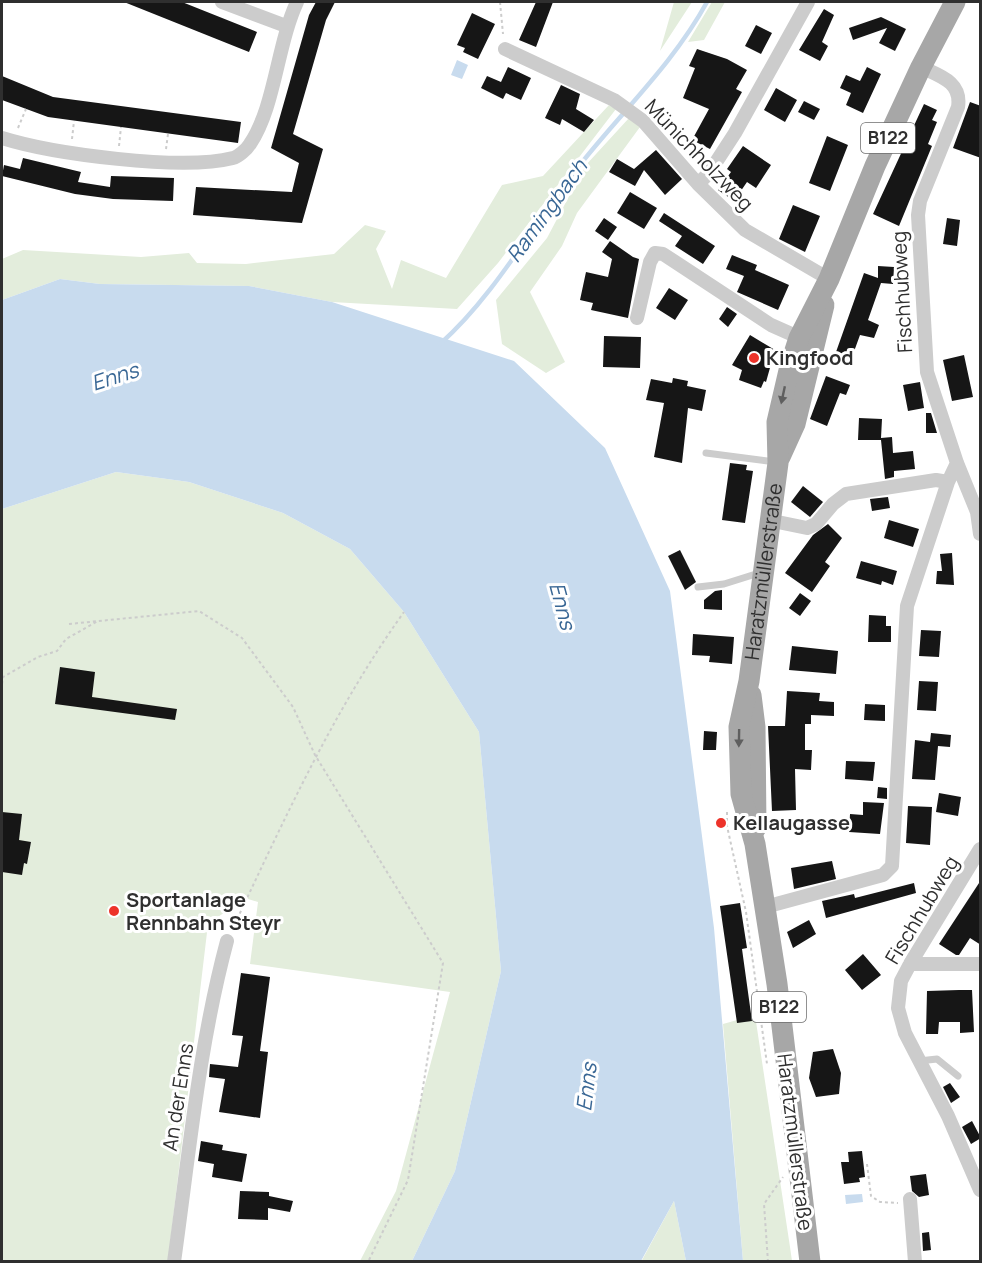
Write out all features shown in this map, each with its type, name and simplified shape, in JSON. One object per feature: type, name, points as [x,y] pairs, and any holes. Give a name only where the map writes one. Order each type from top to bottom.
[{"type":"main road","name":"Haratzmüllerstraße","points":[[810,1262],[765,907],[755,844],[741,794],[739,727],[750,681],[768,520],[778,463],[795,424],[807,341],[829,279],[875,166],[921,67],[956,2]]},
{"type":"street","points":[[222,2],[286,26]]},
{"type":"street","points":[[7,139],[70,152],[118,158],[191,162],[235,158],[250,146],[263,118],[286,26],[297,2]]},
{"type":"street","points":[[698,184],[709,173],[735,133],[808,2]]},
{"type":"street","name":"Münichholzweg","points":[[505,49],[614,100],[643,121],[698,184],[745,230],[829,279]]},
{"type":"street","name":"Fischhubweg","points":[[921,67],[950,81],[957,89],[959,97],[958,107],[920,201],[918,215],[927,372],[957,463],[977,512],[981,534]]},
{"type":"street","points":[[637,318],[650,262],[655,253],[663,254],[771,326],[807,341]]},
{"type":"street","points":[[765,907],[883,875],[892,866],[907,606],[948,482],[957,463]]},
{"type":"street","points":[[768,520],[807,528],[816,524],[833,504],[846,494],[936,480],[948,482]]},
{"type":"street","name":"Fischhubweg","points":[[981,849],[901,981],[898,1008],[905,1033],[948,1116],[981,1190]]},
{"type":"street","name":"An der Enns","points":[[174,1262],[191,1133],[216,985],[227,941]]},
{"type":"street","points":[[910,964],[981,964]]},
{"type":"street","points":[[910,1202],[915,1262]]},
{"type":"lane","points":[[706,453],[778,463]]},
{"type":"lane","points":[[698,587],[724,584],[762,572]]},
{"type":"lane","points":[[919,1061],[937,1059],[958,1076]]},
{"type":"path","points":[[500,2],[505,49]]},
{"type":"path","points":[[7,139],[26,109]]},
{"type":"path","points":[[70,152],[74,121]]},
{"type":"path","points":[[118,158],[121,128]]},
{"type":"path","points":[[69,624],[100,619],[199,611],[243,638],[293,707],[315,756],[443,963],[408,1179],[368,1262]]},
{"type":"path","points":[[227,941],[315,756],[371,657],[404,612]]},
{"type":"path","points":[[2,684],[3,677],[11,671],[57,651],[66,639],[100,619]]},
{"type":"path","points":[[867,1164],[870,1192],[874,1200],[910,1202]]},
{"type":"path","points":[[768,1262],[764,1204],[783,1177]]},
{"type":"green space","points":[[674,2],[692,2],[660,51]]},
{"type":"green space","points":[[712,2],[725,2],[704,40],[688,42]]},
{"type":"green space","points":[[609,105],[616,109],[498,263],[457,309],[332,302],[249,286],[100,284],[60,279],[2,300],[2,259],[23,250],[141,257],[189,253],[197,263],[246,264],[334,254],[365,225],[386,231],[376,249],[392,289],[401,260],[446,278],[502,185],[543,176]]},
{"type":"green space","points":[[629,118],[640,127],[577,213],[562,246],[530,292],[565,362],[546,373],[502,344],[496,300],[547,238],[585,166]]},
{"type":"green space","points":[[116,472],[189,482],[283,513],[350,549],[404,612],[479,732],[501,971],[455,1171],[412,1261],[360,1261],[396,1191],[450,992],[250,964],[258,902],[245,898],[208,924],[168,1261],[2,1261],[2,509]]},
{"type":"green space","points":[[755,1015],[792,1261],[743,1261],[723,1024]]},
{"type":"green space","points":[[674,1201],[686,1261],[641,1262]]},
{"type":"water","points":[[457,60],[468,65],[462,79],[451,75]]},
{"type":"water","name":"Enns","points":[[60,279],[100,284],[249,286],[332,302],[514,361],[605,448],[670,591],[714,928],[743,1261],[686,1261],[674,1201],[641,1261],[412,1261],[455,1171],[501,971],[479,732],[404,612],[350,549],[283,513],[189,482],[116,472],[2,509],[2,300]]},
{"type":"water","points":[[862,1194],[863,1202],[846,1204],[845,1195]]},
{"type":"building","points":[[124,2],[182,2],[257,32],[249,52]]},
{"type":"building","points":[[316,2],[335,2],[326,20],[293,134],[323,149],[302,223],[193,215],[196,187],[292,192],[299,163],[271,148],[309,15]]},
{"type":"building","points":[[536,2],[553,2],[536,47],[519,40]]},
{"type":"building","points":[[824,9],[834,15],[822,42],[828,46],[820,61],[799,50]]},
{"type":"building","points":[[472,13],[495,24],[478,59],[463,52],[465,48],[457,45]]},
{"type":"building","points":[[881,17],[906,29],[895,51],[879,43],[887,28],[853,40],[849,28]]},
{"type":"building","points":[[756,25],[772,33],[761,54],[745,46]]},
{"type":"building","points":[[697,49],[727,59],[747,70],[736,89],[742,92],[710,149],[692,140],[709,109],[683,98],[695,68],[689,66]]},
{"type":"building","points":[[508,67],[531,78],[521,100],[506,93],[503,99],[481,88],[487,76],[501,82]]},
{"type":"building","points":[[867,67],[881,74],[863,113],[846,105],[851,93],[840,88],[846,75],[860,81]]},
{"type":"building","points":[[2,76],[53,97],[241,122],[238,143],[48,117],[2,100]]},
{"type":"building","points":[[561,85],[580,94],[576,109],[594,120],[584,132],[562,119],[560,125],[545,118]]},
{"type":"building","points":[[776,88],[797,100],[785,122],[764,110]]},
{"type":"building","points":[[804,101],[820,109],[814,120],[798,112]]},
{"type":"building","points":[[970,102],[981,106],[981,158],[953,148]]},
{"type":"building","points":[[924,104],[937,110],[932,120],[937,122],[928,144],[932,146],[899,226],[873,214]]},
{"type":"building","points":[[827,136],[848,145],[830,191],[809,183]]},
{"type":"building","points":[[743,146],[771,165],[756,188],[747,182],[734,201],[718,190],[731,172],[727,169]]},
{"type":"building","points":[[656,150],[682,179],[665,195],[644,170],[635,186],[609,172],[617,159],[634,169]]},
{"type":"building","points":[[23,158],[81,172],[78,182],[110,187],[111,176],[174,178],[173,201],[113,199],[75,194],[2,176],[4,165],[20,169]]},
{"type":"building","points":[[630,192],[657,208],[644,229],[617,213]]},
{"type":"building","points":[[793,205],[820,216],[805,252],[779,239]]},
{"type":"building","points":[[664,213],[715,246],[703,264],[675,246],[682,236],[659,221]]},
{"type":"building","points":[[604,218],[617,227],[608,240],[595,231]]},
{"type":"building","points":[[947,218],[960,220],[957,246],[943,244]]},
{"type":"building","points":[[610,241],[639,259],[628,318],[591,310],[593,303],[580,300],[586,272],[608,277],[612,259],[602,252]]},
{"type":"building","points":[[732,255],[757,265],[755,270],[789,285],[778,310],[737,292],[744,276],[726,269]]},
{"type":"building","points":[[878,266],[894,267],[893,284],[881,283],[868,320],[879,325],[874,338],[860,335],[852,357],[836,352],[864,273],[878,278]]},
{"type":"building","points":[[669,288],[688,300],[675,320],[656,308]]},
{"type":"building","points":[[727,307],[737,314],[728,327],[719,319]]},
{"type":"building","name":"Kingfood","points":[[750,335],[775,350],[766,382],[764,381],[761,388],[739,380],[742,370],[732,365]]},
{"type":"building","points":[[604,336],[641,337],[640,368],[603,367]]},
{"type":"building","points":[[964,355],[973,397],[952,401],[943,360]]},
{"type":"building","points":[[826,376],[850,385],[846,395],[840,393],[827,426],[810,419]]},
{"type":"building","points":[[673,378],[688,381],[687,386],[706,390],[702,411],[688,408],[682,463],[654,457],[664,403],[646,400],[651,379],[672,383]]},
{"type":"building","points":[[920,382],[924,408],[908,411],[903,385]]},
{"type":"building","points":[[926,413],[931,413],[937,433],[926,433]]},
{"type":"building","points":[[859,418],[882,419],[881,438],[892,437],[893,453],[913,451],[915,469],[894,471],[894,477],[885,479],[881,440],[858,440]]},
{"type":"building","points":[[730,463],[747,465],[746,470],[753,471],[745,523],[722,520]]},
{"type":"building","points":[[803,486],[823,502],[810,517],[791,502]]},
{"type":"building","points":[[888,497],[890,508],[872,511],[870,499]]},
{"type":"building","points":[[889,520],[919,529],[913,547],[884,538]]},
{"type":"building","points":[[828,524],[842,538],[825,562],[830,566],[812,592],[785,573],[813,535]]},
{"type":"building","points":[[680,550],[696,582],[685,590],[668,556]]},
{"type":"building","points":[[952,553],[954,585],[936,584],[937,571],[942,571],[940,554]]},
{"type":"building","points":[[861,561],[897,571],[893,585],[882,581],[881,585],[856,578]]},
{"type":"building","points":[[722,590],[722,610],[704,609],[704,600],[715,591]]},
{"type":"building","points":[[800,593],[811,601],[800,616],[789,608]]},
{"type":"building","points":[[869,615],[886,616],[886,626],[891,626],[891,642],[868,642]]},
{"type":"building","points":[[921,630],[941,631],[939,657],[919,656]]},
{"type":"building","points":[[693,634],[734,637],[732,664],[709,662],[710,656],[692,655]]},
{"type":"building","points":[[792,646],[838,651],[836,674],[789,670]]},
{"type":"building","points":[[60,667],[95,672],[92,697],[177,709],[175,720],[55,704]]},
{"type":"building","points":[[919,681],[938,682],[936,711],[917,710]]},
{"type":"building","points":[[787,691],[820,693],[819,701],[834,702],[834,716],[811,715],[811,724],[805,724],[805,750],[812,750],[811,770],[795,769],[796,810],[772,811],[768,726],[785,726]]},
{"type":"building","points":[[865,704],[885,705],[885,721],[864,720]]},
{"type":"building","points":[[704,731],[717,732],[716,750],[703,750]]},
{"type":"building","points":[[931,733],[951,735],[950,747],[938,746],[935,780],[912,779],[915,740],[930,742]]},
{"type":"building","points":[[846,761],[875,762],[873,781],[845,779]]},
{"type":"building","points":[[878,787],[887,788],[887,799],[877,798]]},
{"type":"building","points":[[939,793],[961,797],[958,816],[936,812]]},
{"type":"building","points":[[863,802],[884,803],[880,834],[849,832],[850,814],[863,815]]},
{"type":"building","points":[[908,806],[932,807],[930,845],[906,843]]},
{"type":"building","points":[[2,812],[22,814],[19,840],[31,842],[27,864],[24,863],[22,875],[2,872]]},
{"type":"building","points":[[832,861],[836,879],[794,889],[791,868]]},
{"type":"building","points":[[981,880],[981,945],[970,938],[959,955],[956,955],[939,944]]},
{"type":"building","points":[[914,883],[916,893],[826,918],[822,901],[854,894],[855,898]]},
{"type":"building","points":[[740,903],[747,948],[742,949],[752,1021],[737,1023],[720,906]]},
{"type":"building","points":[[809,920],[816,934],[793,948],[787,932]]},
{"type":"building","points":[[863,954],[881,975],[862,990],[845,970]]},
{"type":"building","points":[[241,973],[270,977],[260,1051],[268,1052],[260,1118],[219,1112],[225,1079],[209,1077],[210,1064],[238,1067],[243,1036],[232,1035]]},
{"type":"building","points":[[972,990],[974,1032],[960,1033],[960,1022],[939,1022],[938,1034],[926,1034],[927,991]]},
{"type":"building","points":[[833,1049],[841,1073],[839,1094],[816,1097],[809,1078],[813,1052]]},
{"type":"building","points":[[950,1083],[960,1097],[951,1103],[943,1087]]},
{"type":"building","points":[[972,1121],[981,1138],[971,1144],[962,1127]]},
{"type":"building","points":[[201,1141],[223,1145],[222,1150],[247,1154],[242,1182],[212,1177],[214,1164],[198,1161]]},
{"type":"building","points":[[862,1151],[865,1177],[859,1178],[860,1182],[844,1184],[841,1162],[849,1162],[848,1152]]},
{"type":"building","points":[[926,1174],[929,1195],[919,1197],[912,1191],[910,1176]]},
{"type":"building","points":[[240,1191],[269,1192],[269,1196],[293,1201],[290,1212],[268,1208],[268,1220],[238,1219]]},
{"type":"building","points":[[929,1232],[931,1250],[923,1251],[922,1233]]},
{"type":"waterway","name":"Ramingbach","points":[[440,344],[478,305],[575,171],[678,47],[707,2]]},
{"type":"place","name":"Kingfood","points":[[754,358]]},
{"type":"place","name":"Kellaugasse","points":[[721,823]]},
{"type":"place","name":"Sportanlage Rennbahn Steyr","points":[[114,911]]}]
